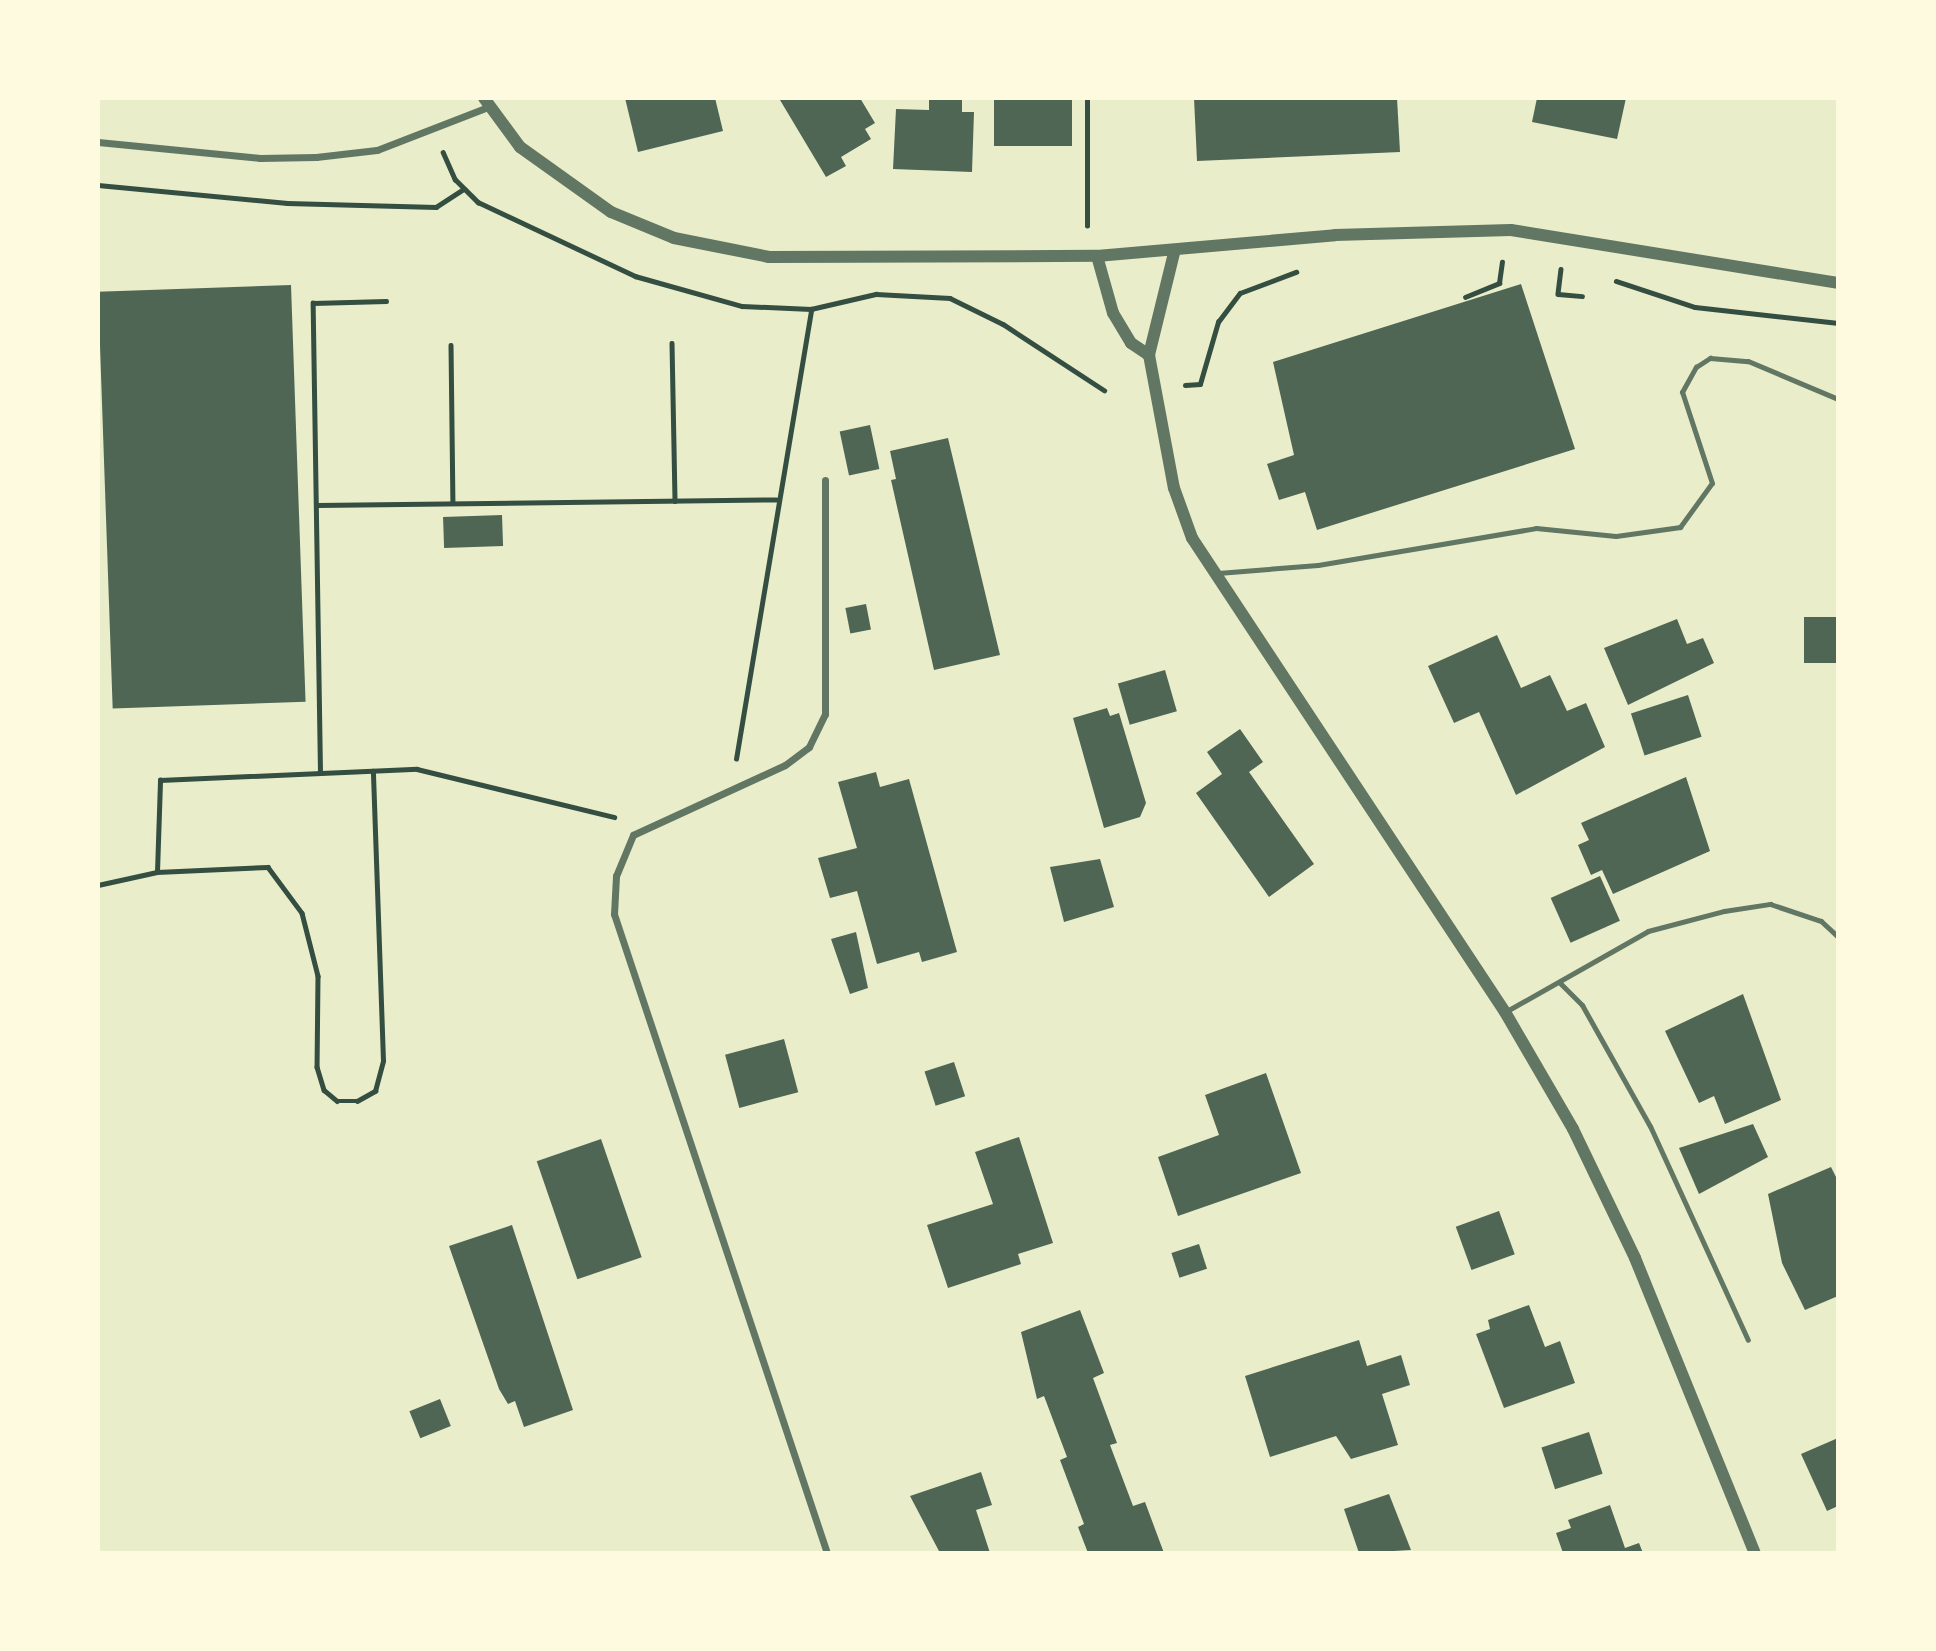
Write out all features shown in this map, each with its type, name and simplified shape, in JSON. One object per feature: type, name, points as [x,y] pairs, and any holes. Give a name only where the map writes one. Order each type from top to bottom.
[{"type":"street","points":[[98,142],[260,158],[316,157],[377,150],[486,102],[511,138],[554,174],[611,212],[674,238],[806,259],[1174,253],[1335,235],[1511,230],[1838,283]]},
{"type":"street","points":[[1174,253],[1149,355],[1174,488],[1192,538],[1505,1013],[1573,1129],[1635,1258],[1755,1553]]},
{"type":"street","points":[[1097,256],[1113,313],[1131,343],[1149,355]]},
{"type":"street","points":[[825,480],[825,714],[809,747],[731,791],[633,835],[616,876],[614,914],[827,1553]]},
{"type":"lane","points":[[1215,574],[1318,565],[1536,528],[1616,536],[1680,527],[1712,483],[1682,392],[1696,367],[1710,358],[1738,359],[1838,399]]},
{"type":"lane","points":[[1505,1013],[1648,931],[1734,909],[1770,904],[1821,921],[1838,937]]},
{"type":"lane","points":[[1559,982],[1582,1005],[1650,1126],[1748,1340]]},
{"type":"path","points":[[1085,222],[1087,98]]},
{"type":"path","points":[[98,185],[287,203],[436,207],[464,189]]},
{"type":"path","points":[[1489,262],[1514,263]]},
{"type":"path","points":[[1465,297],[1499,283],[1502,262]]},
{"type":"path","points":[[1550,265],[1573,269]]},
{"type":"path","points":[[1561,267],[1558,294],[1582,296]]},
{"type":"path","points":[[1185,385],[1200,384],[1218,322],[1240,293],[1268,277],[1306,270]]},
{"type":"path","points":[[1610,279],[1695,307],[1838,323]]},
{"type":"path","points":[[320,773],[313,303],[386,301]]},
{"type":"path","points":[[731,791],[776,499],[811,309]]},
{"type":"path","points":[[672,343],[675,500]]},
{"type":"path","points":[[451,345],[453,503]]},
{"type":"path","points":[[317,505],[776,499]]},
{"type":"path","points":[[157,872],[160,780],[418,769],[615,817],[633,835]]},
{"type":"path","points":[[98,885],[157,872],[268,867],[284,883],[302,913],[318,976],[317,1067],[324,1090],[337,1101],[357,1101],[375,1091],[383,1061],[373,771]]},
{"type":"building","points":[[625,98],[715,98],[723,131],[638,152]]},
{"type":"building","points":[[860,98],[875,123],[865,129],[871,139],[841,157],[846,166],[826,177],[780,100]]},
{"type":"building","points":[[994,98],[1072,98],[1072,146],[994,146]]},
{"type":"building","points":[[1194,98],[1397,98],[1400,152],[1197,161]]},
{"type":"building","points":[[1537,98],[1626,98],[1617,139],[1532,122]]},
{"type":"building","points":[[929,99],[962,100],[962,112],[974,112],[972,172],[893,169],[896,109],[929,110]]},
{"type":"building","points":[[1521,284],[1575,449],[1317,530],[1305,492],[1279,500],[1267,464],[1294,455],[1273,362]]},
{"type":"building","points":[[291,285],[306,702],[113,708],[98,292]]},
{"type":"building","points":[[870,425],[879,469],[849,475],[840,431]]},
{"type":"building","points":[[948,438],[1000,655],[934,670],[891,480],[896,479],[890,451]]},
{"type":"building","points":[[502,515],[503,546],[444,548],[443,517]]},
{"type":"building","points":[[866,604],[871,630],[850,634],[845,608]]},
{"type":"building","points":[[1804,617],[1838,617],[1838,663],[1804,663]]},
{"type":"building","points":[[1677,619],[1687,644],[1703,638],[1714,663],[1628,705],[1604,648]]},
{"type":"building","points":[[1497,635],[1521,688],[1550,675],[1567,711],[1586,703],[1605,747],[1516,795],[1479,712],[1454,723],[1428,666]]},
{"type":"building","points":[[1165,670],[1177,711],[1130,725],[1118,684]]},
{"type":"building","points":[[1688,695],[1702,737],[1645,755],[1631,714]]},
{"type":"building","points":[[1107,708],[1110,716],[1119,713],[1146,803],[1140,817],[1104,828],[1073,718]]},
{"type":"building","points":[[1240,729],[1263,762],[1249,772],[1314,864],[1269,897],[1196,793],[1222,774],[1207,752]]},
{"type":"building","points":[[876,772],[880,787],[909,779],[957,952],[922,962],[919,952],[877,964],[857,891],[830,898],[818,858],[857,848],[838,782]]},
{"type":"building","points":[[1686,777],[1710,851],[1613,894],[1602,870],[1591,875],[1578,845],[1589,840],[1581,823]]},
{"type":"building","points":[[1100,859],[1114,907],[1064,922],[1050,867]]},
{"type":"building","points":[[1600,876],[1620,921],[1571,943],[1551,898]]},
{"type":"building","points":[[856,932],[868,988],[850,994],[831,939]]},
{"type":"building","points":[[1743,994],[1781,1100],[1725,1124],[1714,1096],[1699,1103],[1665,1031]]},
{"type":"building","points":[[784,1039],[798,1092],[739,1108],[725,1055]]},
{"type":"building","points":[[954,1062],[965,1096],[936,1106],[925,1072]]},
{"type":"building","points":[[1266,1073],[1301,1173],[1178,1216],[1158,1157],[1219,1135],[1205,1095]]},
{"type":"building","points":[[1753,1124],[1768,1157],[1699,1194],[1679,1148]]},
{"type":"building","points":[[1019,1137],[1053,1243],[1018,1254],[1021,1264],[948,1288],[927,1225],[993,1204],[975,1152]]},
{"type":"building","points":[[601,1139],[642,1257],[577,1279],[537,1161]]},
{"type":"building","points":[[1831,1167],[1838,1181],[1838,1296],[1805,1310],[1782,1263],[1768,1194]]},
{"type":"building","points":[[1499,1211],[1515,1254],[1472,1270],[1456,1227]]},
{"type":"building","points":[[512,1225],[573,1410],[524,1427],[515,1401],[508,1404],[499,1389],[449,1246]]},
{"type":"building","points":[[1199,1244],[1207,1269],[1179,1278],[1171,1253]]},
{"type":"building","points":[[1529,1305],[1545,1347],[1560,1341],[1575,1383],[1504,1408],[1476,1334],[1490,1329],[1488,1320]]},
{"type":"building","points":[[1080,1310],[1104,1373],[1093,1378],[1117,1443],[1110,1445],[1133,1506],[1145,1502],[1164,1553],[1088,1553],[1078,1527],[1084,1524],[1060,1460],[1067,1457],[1044,1396],[1037,1399],[1021,1332]]},
{"type":"building","points":[[1359,1340],[1367,1366],[1401,1355],[1410,1385],[1382,1394],[1398,1445],[1351,1459],[1336,1436],[1270,1457],[1245,1376]]},
{"type":"building","points":[[440,1399],[451,1426],[420,1438],[409,1411]]},
{"type":"building","points":[[1589,1432],[1603,1474],[1555,1489],[1541,1447]]},
{"type":"building","points":[[1838,1438],[1838,1506],[1827,1511],[1801,1454]]},
{"type":"building","points":[[981,1472],[992,1505],[976,1510],[990,1553],[940,1553],[910,1496]]},
{"type":"building","points":[[1389,1494],[1411,1550],[1359,1553],[1344,1509]]},
{"type":"building","points":[[1610,1505],[1625,1548],[1639,1543],[1643,1553],[1563,1553],[1556,1533],[1571,1528],[1568,1520]]}]
